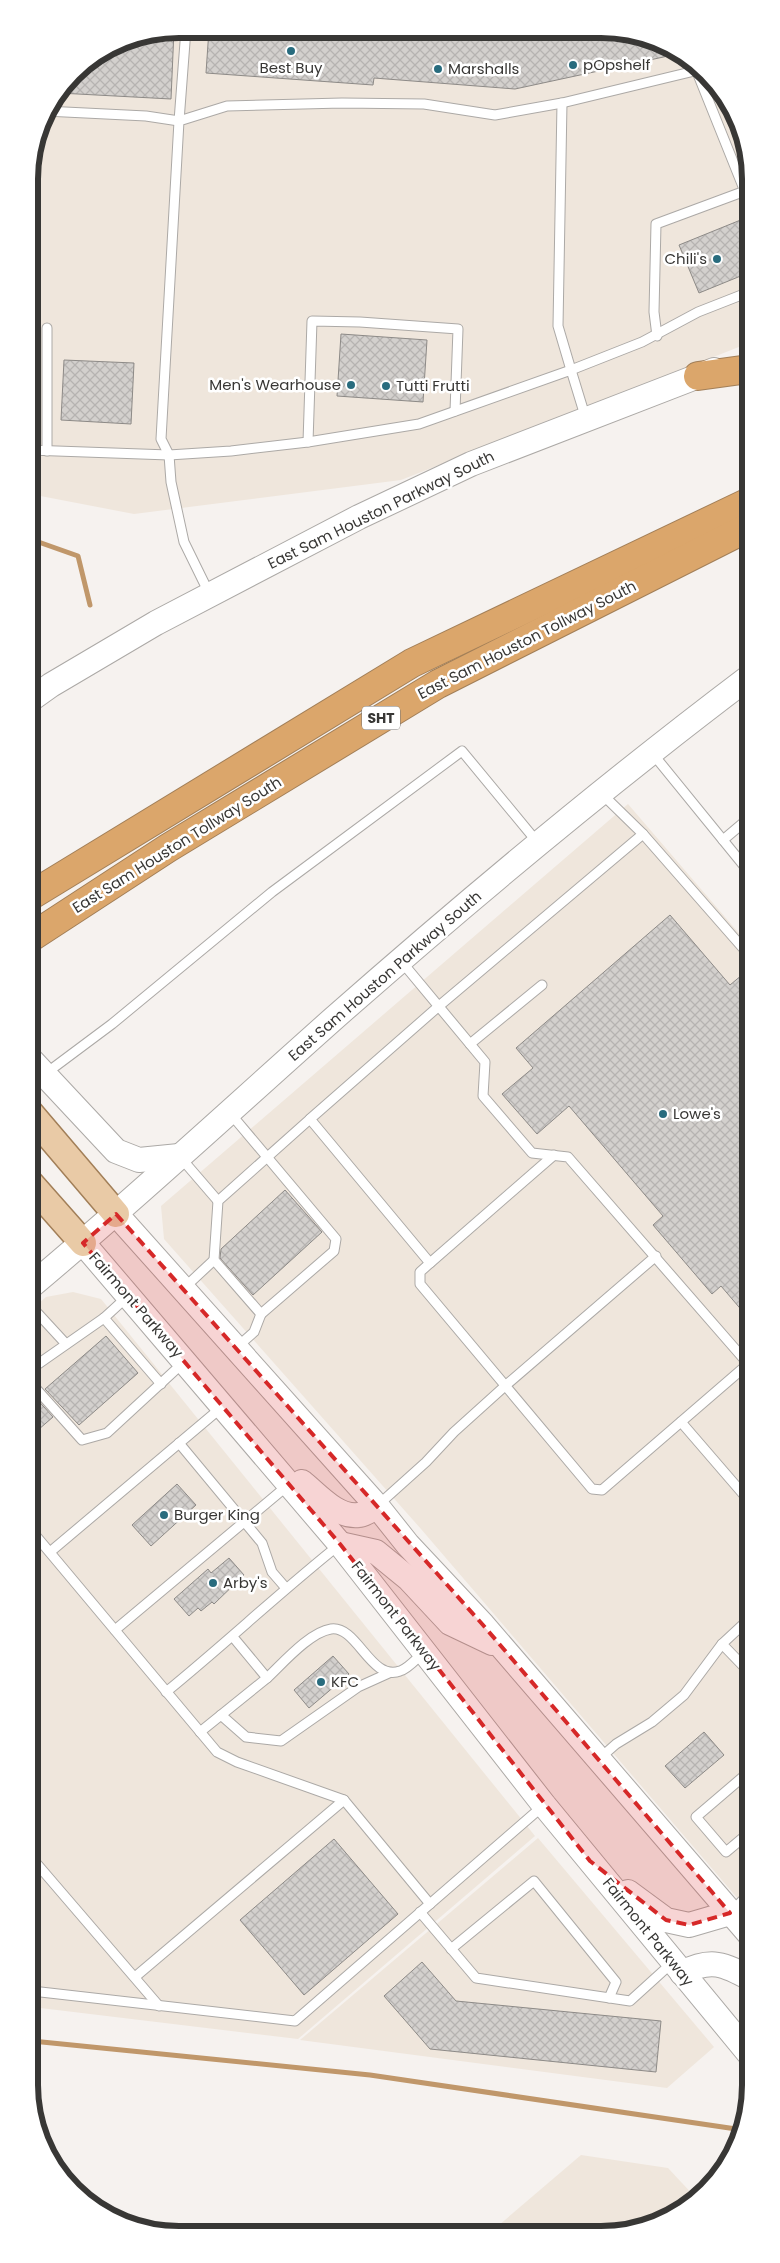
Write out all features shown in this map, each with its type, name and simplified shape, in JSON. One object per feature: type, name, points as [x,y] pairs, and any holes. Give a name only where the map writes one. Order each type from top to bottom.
[{"type":"highway","points":[[698,376],[742,370]]},
{"type":"highway","name":"East Sam Houston Tollway South","points":[[38,891],[412,663],[742,505]]},
{"type":"highway","name":"East Sam Houston Tollway South","points":[[38,933],[168,848],[438,684],[742,531]]},
{"type":"main road","name":"East Sam Houston Parkway South","points":[[38,694],[156,623],[359,517],[471,464],[742,359]]},
{"type":"main road","name":"East Sam Houston Parkway South","points":[[38,1280],[116,1214],[179,1156],[401,961],[651,751],[742,682]]},
{"type":"main road","points":[[38,1068],[116,1151],[139,1160],[179,1156]]},
{"type":"main road","points":[[38,1122],[116,1214],[377,1506],[408,1546],[502,1648],[742,1926]]},
{"type":"main road","name":"Fairmont Parkway","points":[[38,1192],[340,1544],[544,1805],[742,2045]]},
{"type":"main road","points":[[241,1428],[332,1508],[347,1514],[360,1515],[377,1506]]},
{"type":"main road","points":[[340,1544],[376,1552],[409,1579],[450,1622],[502,1648]]},
{"type":"main road","points":[[590,1861],[666,1920],[689,1925],[730,1913]]},
{"type":"main road","points":[[678,1968],[712,1963],[727,1966],[742,1974]]},
{"type":"lane","points":[[185,37],[161,439],[169,455],[171,482],[184,542],[210,595]]},
{"type":"lane","points":[[55,111],[146,116],[179,121],[227,106],[424,104],[495,115],[562,103],[693,73]]},
{"type":"lane","points":[[705,83],[742,182]]},
{"type":"lane","points":[[562,103],[558,326],[586,419]]},
{"type":"lane","points":[[657,336],[654,312],[656,224],[742,197]]},
{"type":"lane","points":[[38,450],[169,455],[231,451],[308,442],[419,424],[607,357],[657,336],[698,312],[742,294]]},
{"type":"lane","points":[[308,442],[312,321],[360,322],[458,329],[455,411]]},
{"type":"lane","points":[[47,328],[47,451]]},
{"type":"lane","points":[[651,751],[742,863]]},
{"type":"lane","points":[[38,1066],[112,1024],[272,892],[462,752],[539,844]]},
{"type":"lane","points":[[602,794],[644,834],[742,947]]},
{"type":"lane","points":[[723,840],[742,824]]},
{"type":"lane","points":[[218,1201],[439,1006],[644,834]]},
{"type":"lane","points":[[401,961],[485,1062],[483,1096],[532,1152],[568,1156],[742,1357]]},
{"type":"lane","points":[[470,1044],[542,985]]},
{"type":"lane","points":[[229,1112],[336,1239],[334,1251],[261,1314],[254,1332],[236,1348]]},
{"type":"lane","points":[[310,1119],[430,1263]]},
{"type":"lane","points":[[554,1155],[420,1272],[420,1284],[592,1489],[602,1490],[742,1371]]},
{"type":"lane","points":[[179,1156],[218,1201],[214,1260],[183,1289]]},
{"type":"lane","points":[[377,1506],[505,1386],[656,1256]]},
{"type":"lane","points":[[214,1260],[261,1314]]},
{"type":"lane","points":[[38,1364],[104,1318],[128,1295]]},
{"type":"lane","points":[[38,1314],[66,1344]]},
{"type":"lane","points":[[104,1318],[161,1384]]},
{"type":"lane","points":[[38,1391],[82,1440],[107,1433],[185,1362]]},
{"type":"lane","points":[[50,1552],[222,1406]]},
{"type":"lane","points":[[681,1422],[742,1493]]},
{"type":"lane","points":[[179,1444],[262,1543],[272,1572],[285,1587]]},
{"type":"lane","points":[[115,1630],[289,1484]]},
{"type":"lane","points":[[38,1538],[217,1752],[238,1762],[344,1800],[430,1904]]},
{"type":"lane","points":[[166,1692],[233,1636],[285,1587],[340,1544]]},
{"type":"lane","points":[[599,1760],[616,1744],[652,1722],[684,1695],[722,1644],[742,1625]]},
{"type":"lane","points":[[200,1732],[267,1678],[317,1634],[333,1628],[347,1633],[372,1662],[389,1673]]},
{"type":"lane","points":[[233,1636],[267,1678]]},
{"type":"lane","points":[[722,1644],[742,1665]]},
{"type":"lane","points":[[221,1715],[246,1737],[281,1742],[358,1687],[389,1673],[400,1671],[424,1652]]},
{"type":"lane","points":[[742,1777],[696,1816],[726,1852],[742,1839]]},
{"type":"lane","points":[[135,1977],[344,1800]]},
{"type":"lane","points":[[38,1992],[295,2021],[544,1805]]},
{"type":"lane","points":[[38,1865],[160,2006]]},
{"type":"lane","points":[[451,1949],[534,1881],[616,1982],[609,1998]]},
{"type":"lane","points":[[730,1913],[742,1901]]},
{"type":"lane","points":[[420,1912],[476,1978],[630,2001],[678,1968]]},
{"type":"highlighted area","points":[[116,1214],[483,1625],[730,1913],[689,1925],[666,1920],[590,1861],[340,1544],[83,1243]]},
{"type":"shaded area","points":[[178,37],[602,37],[638,42],[672,56],[701,79],[724,108],[735,133],[741,160],[742,346],[401,480],[134,514],[38,496],[39,160],[42,142],[48,125],[61,100],[86,72],[108,56],[133,45],[151,40]]},
{"type":"shaded area","points":[[628,804],[742,937],[742,1904],[421,1529],[164,1239],[161,1206]]},
{"type":"shaded area","points":[[73,1292],[101,1299],[535,1836],[298,2039],[38,2008],[38,1304],[46,1297]]},
{"type":"shaded area","points":[[538,1838],[714,2047],[667,2088],[300,2040]]},
{"type":"shaded area","points":[[581,2155],[668,2168],[691,2193],[672,2207],[655,2215],[629,2223],[602,2226],[498,2226]]},
{"type":"building","points":[[174,37],[171,99],[67,93],[86,72],[108,56],[133,45],[151,40]]},
{"type":"building","points":[[208,37],[602,37],[638,42],[671,55],[515,89],[374,78],[373,85],[206,73]]},
{"type":"building","name":"Chili's","points":[[742,219],[742,275],[699,293],[679,245]]},
{"type":"building","points":[[341,334],[427,340],[423,402],[337,396]]},
{"type":"building","points":[[64,360],[134,363],[131,424],[61,420]]},
{"type":"building","name":"Lowe's","points":[[670,915],[730,985],[742,975],[742,1311],[721,1286],[712,1294],[653,1225],[663,1216],[569,1106],[537,1134],[502,1094],[533,1068],[516,1048]]},
{"type":"building","points":[[285,1190],[322,1232],[253,1295],[220,1258],[221,1249]]},
{"type":"building","points":[[106,1336],[138,1373],[79,1425],[45,1389]]},
{"type":"building","points":[[38,1400],[53,1417],[38,1430]]},
{"type":"building","name":"Burger King","points":[[177,1484],[196,1505],[151,1546],[132,1525]]},
{"type":"building","name":"Arby's","points":[[229,1558],[244,1575],[214,1604],[212,1602],[201,1611],[198,1608],[189,1616],[174,1599],[208,1569],[211,1573]]},
{"type":"building","name":"KFC","points":[[333,1656],[349,1674],[309,1708],[294,1690]]},
{"type":"building","points":[[704,1732],[724,1755],[685,1788],[665,1766]]},
{"type":"building","points":[[334,1839],[398,1914],[304,1995],[240,1920]]},
{"type":"building","points":[[422,1962],[456,2001],[661,2021],[656,2072],[430,2049],[384,1996]]},
{"type":"waterway","points":[[38,542],[78,556],[90,605]]},
{"type":"waterway","points":[[38,2042],[370,2075],[735,2129]]},
{"type":"place","name":"Best Buy","points":[[291,51]]},
{"type":"place","name":"pOpshelf","points":[[573,65]]},
{"type":"place","name":"Marshalls","points":[[438,69]]},
{"type":"place","name":"Chili's","points":[[717,259]]},
{"type":"place","name":"Men's Wearhouse","points":[[351,385]]},
{"type":"place","name":"Tutti Frutti","points":[[386,386]]},
{"type":"place","name":"Lowe's","points":[[663,1114]]},
{"type":"place","name":"Burger King","points":[[164,1515]]},
{"type":"place","name":"Arby's","points":[[213,1583]]},
{"type":"place","name":"KFC","points":[[321,1682]]}]
